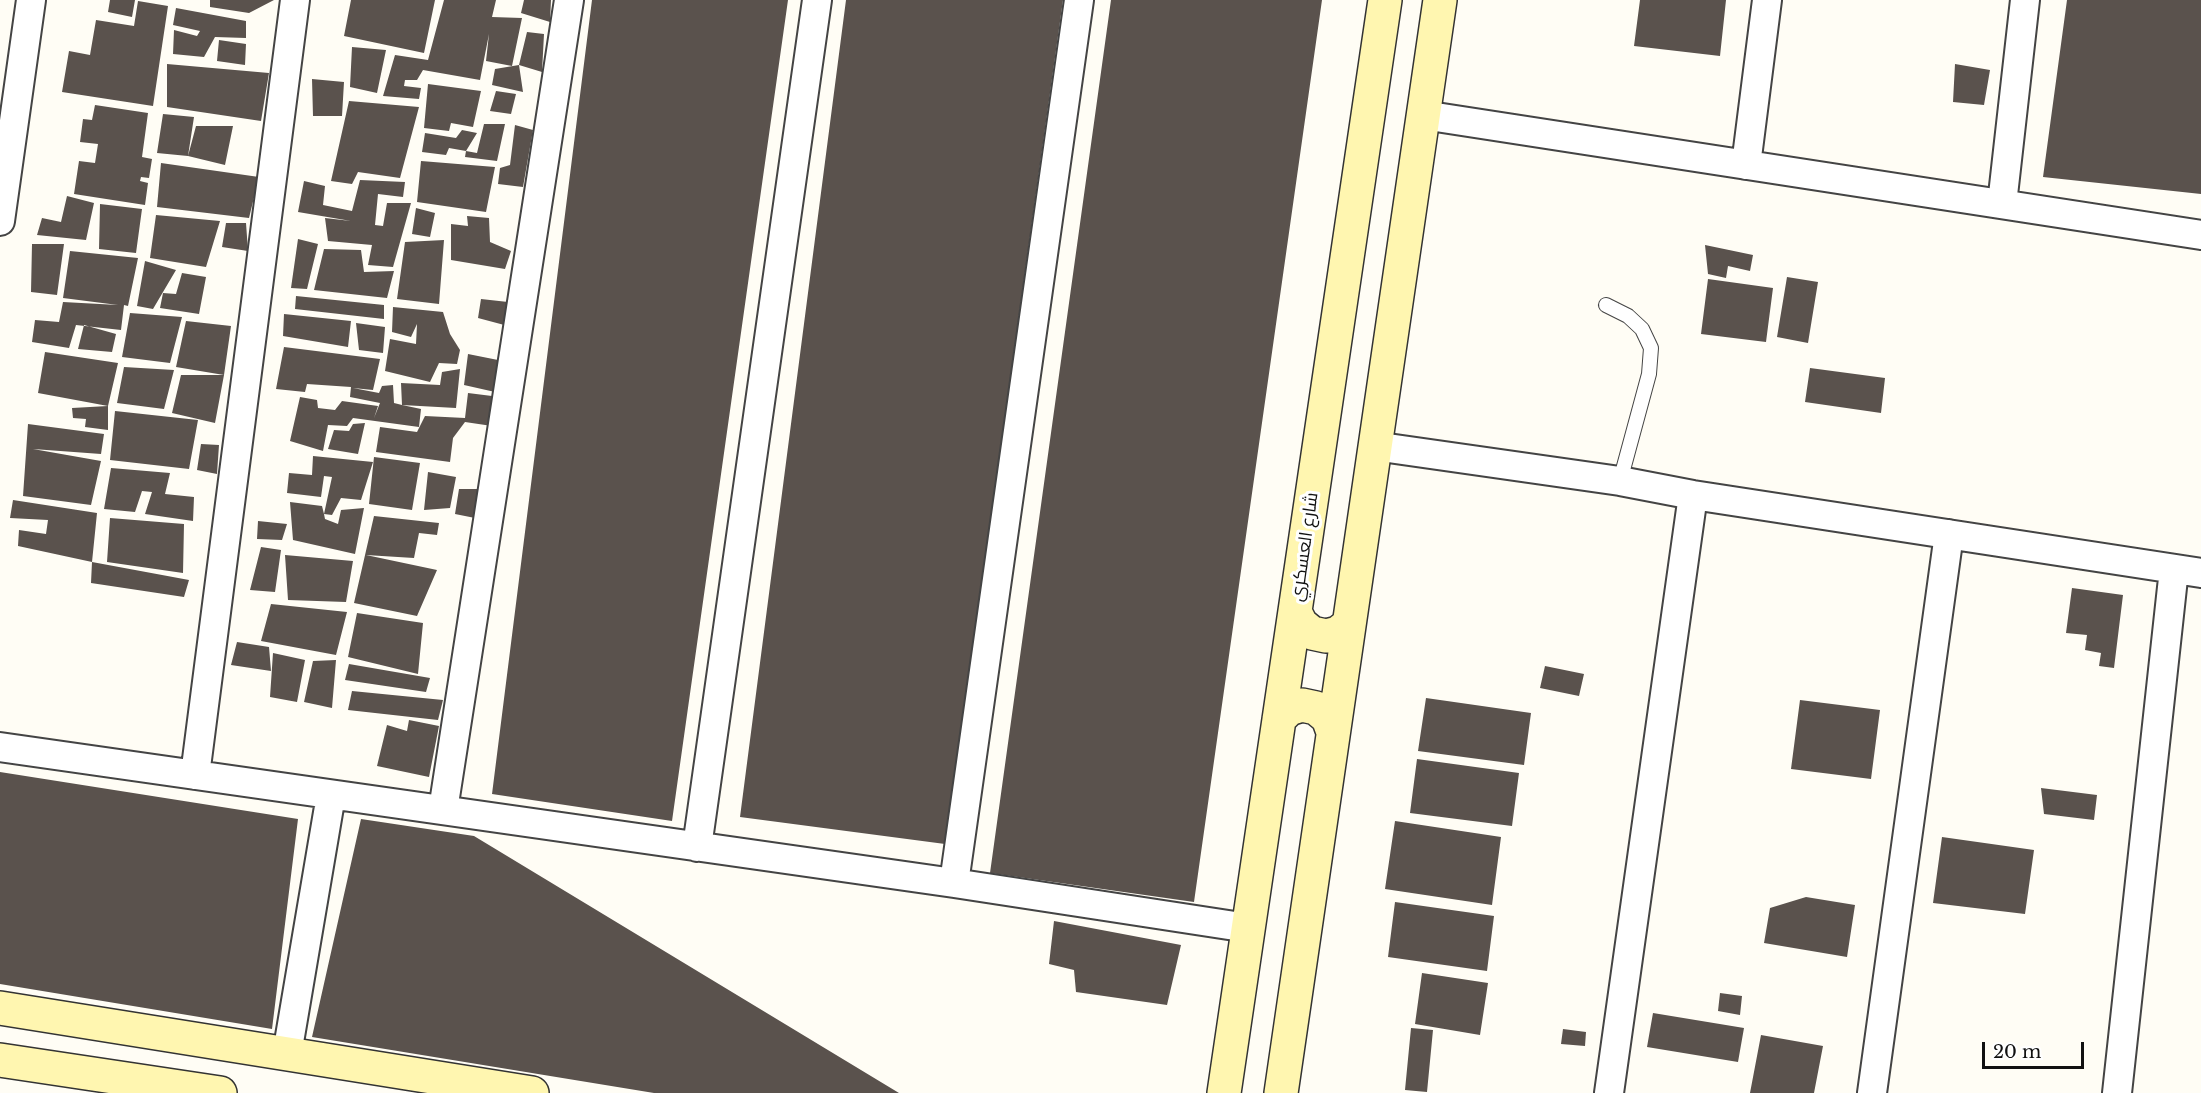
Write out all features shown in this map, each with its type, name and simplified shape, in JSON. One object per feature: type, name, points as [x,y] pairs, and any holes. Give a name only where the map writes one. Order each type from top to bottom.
[{"type":"main road","name":"شارع العسكري","points":[[1224,1093],[1385,0]]},
{"type":"main road","points":[[1281,1093],[1440,0]]},
{"type":"main road","points":[[1296,612],[1301,624],[1312,633],[1326,636],[1338,633],[1348,625]]},
{"type":"main road","points":[[1279,719],[1289,709],[1302,705],[1316,708],[1328,718],[1333,732]]},
{"type":"main road","points":[[0,1008],[532,1093]]},
{"type":"main road","points":[[0,1060],[220,1093]]},
{"type":"street","points":[[0,221],[31,0]]},
{"type":"street","points":[[195,775],[295,0]]},
{"type":"street","points":[[443,810],[569,0]]},
{"type":"street","points":[[697,847],[817,0]]},
{"type":"street","points":[[954,883],[1079,0]]},
{"type":"street","points":[[1746,165],[1767,0]]},
{"type":"street","points":[[2002,204],[2025,0]]},
{"type":"street","points":[[1423,115],[2201,235]]},
{"type":"street","points":[[1374,446],[1620,481],[1693,495],[2187,571],[2117,1093]]},
{"type":"street","points":[[1609,1093],[1693,495]]},
{"type":"street","points":[[1872,1093],[1949,534]]},
{"type":"street","points":[[0,747],[954,883],[1248,928]]},
{"type":"street","points":[[287,1054],[331,795]]},
{"type":"lane","points":[[1606,305],[1628,316],[1642,329],[1651,348],[1648,374],[1620,481]]},
{"type":"building","points":[[110,0],[135,0],[132,17],[108,12]]},
{"type":"building","points":[[210,0],[274,0],[249,13],[210,7]]},
{"type":"building","points":[[351,0],[435,0],[424,53],[344,36]]},
{"type":"building","points":[[444,0],[496,0],[492,17],[522,18],[512,66],[486,61],[489,34],[480,80],[423,70],[417,80],[405,80],[404,86],[421,88],[419,99],[383,96],[395,55],[428,60]]},
{"type":"building","points":[[524,0],[551,0],[550,22],[521,13]]},
{"type":"building","points":[[592,0],[788,0],[672,821],[492,794]]},
{"type":"building","points":[[846,0],[1063,0],[945,844],[740,817]]},
{"type":"building","points":[[1111,0],[1322,0],[1194,902],[990,873]]},
{"type":"building","points":[[1640,0],[1726,0],[1720,56],[1634,46]]},
{"type":"building","points":[[2067,0],[2201,0],[2201,194],[2043,177]]},
{"type":"building","points":[[138,1],[168,6],[153,106],[62,92],[69,51],[90,55],[96,20],[134,26]]},
{"type":"building","points":[[176,8],[246,21],[246,38],[215,37],[204,57],[173,54],[174,30],[197,36],[200,31],[173,25]]},
{"type":"building","points":[[527,32],[544,34],[542,72],[519,65]]},
{"type":"building","points":[[219,40],[246,44],[245,65],[217,61]]},
{"type":"building","points":[[352,47],[386,50],[377,93],[350,87]]},
{"type":"building","points":[[167,64],[269,73],[261,121],[167,107]]},
{"type":"building","points":[[1955,64],[1990,70],[1984,105],[1953,102]]},
{"type":"building","points":[[519,65],[523,92],[492,85],[495,69]]},
{"type":"building","points":[[312,79],[344,82],[342,116],[313,116]]},
{"type":"building","points":[[428,84],[481,91],[473,127],[451,123],[449,131],[424,128]]},
{"type":"building","points":[[496,91],[516,94],[511,114],[490,111]]},
{"type":"building","points":[[349,101],[419,107],[400,178],[358,172],[352,184],[331,181]]},
{"type":"building","points":[[95,105],[148,113],[142,157],[152,159],[149,178],[141,177],[140,181],[148,183],[145,205],[74,194],[79,161],[95,163],[98,144],[80,142],[83,119],[92,120]]},
{"type":"building","points":[[163,114],[194,117],[188,156],[157,153]]},
{"type":"building","points":[[484,124],[505,124],[497,161],[465,157],[466,151],[477,153]]},
{"type":"building","points":[[515,125],[533,130],[523,187],[498,184],[500,168],[510,165]]},
{"type":"building","points":[[196,126],[233,126],[225,165],[188,156]]},
{"type":"building","points":[[462,130],[477,133],[466,151],[449,148],[446,155],[422,152],[425,133],[456,138]]},
{"type":"building","points":[[421,161],[495,167],[486,212],[417,202]]},
{"type":"building","points":[[161,163],[259,177],[249,218],[157,207]]},
{"type":"building","points":[[360,180],[405,182],[403,197],[378,194],[375,225],[383,226],[387,203],[411,203],[393,267],[368,265],[372,245],[328,241],[325,218],[351,221],[298,212],[304,181],[325,186],[323,205],[352,211]]},
{"type":"building","points":[[67,196],[94,203],[86,240],[37,235],[42,218],[61,222]]},
{"type":"building","points":[[100,204],[142,209],[136,253],[99,249]]},
{"type":"building","points":[[416,208],[435,213],[430,237],[412,234]]},
{"type":"building","points":[[156,215],[220,221],[206,267],[150,258]]},
{"type":"building","points":[[467,216],[489,218],[490,242],[511,251],[505,269],[451,260],[451,224],[468,226]]},
{"type":"building","points":[[226,223],[246,223],[248,251],[222,247]]},
{"type":"building","points":[[298,239],[318,244],[307,289],[291,288]]},
{"type":"building","points":[[444,240],[439,304],[397,299],[405,242]]},
{"type":"building","points":[[32,244],[64,244],[57,295],[31,292]]},
{"type":"building","points":[[1705,245],[1753,255],[1750,271],[1728,266],[1726,278],[1708,274]]},
{"type":"building","points":[[324,249],[361,250],[364,272],[394,271],[387,298],[314,290]]},
{"type":"building","points":[[70,251],[138,258],[128,306],[124,305],[121,330],[76,325],[69,348],[32,342],[35,320],[59,322],[63,302],[118,305],[63,298]]},
{"type":"building","points":[[145,261],[176,270],[153,309],[137,306]]},
{"type":"building","points":[[182,273],[206,277],[199,314],[160,308],[163,293],[176,294]]},
{"type":"building","points":[[1787,277],[1818,282],[1808,343],[1777,337]]},
{"type":"building","points":[[1708,279],[1773,288],[1766,342],[1701,334]]},
{"type":"building","points":[[296,296],[384,305],[384,319],[295,309]]},
{"type":"building","points":[[481,299],[508,302],[508,326],[478,318]]},
{"type":"building","points":[[393,307],[443,312],[450,334],[460,350],[457,364],[439,363],[430,382],[385,371],[390,339],[416,344],[417,324],[411,337],[392,332]]},
{"type":"building","points":[[130,313],[182,317],[170,363],[122,357]]},
{"type":"building","points":[[284,314],[351,321],[348,347],[283,336]]},
{"type":"building","points":[[186,321],[231,326],[224,375],[176,367]]},
{"type":"building","points":[[356,323],[385,327],[383,353],[359,350]]},
{"type":"building","points":[[84,325],[116,334],[112,352],[78,349]]},
{"type":"building","points":[[284,347],[380,359],[373,390],[353,388],[379,393],[382,386],[393,385],[394,403],[421,409],[419,427],[353,418],[347,426],[328,425],[323,451],[290,441],[300,397],[317,400],[318,408],[335,410],[342,401],[378,406],[374,418],[380,403],[350,397],[351,387],[307,384],[305,392],[276,389]]},
{"type":"building","points":[[45,352],[118,363],[108,406],[38,393]]},
{"type":"building","points":[[468,354],[498,360],[495,392],[464,385]]},
{"type":"building","points":[[124,367],[174,370],[164,409],[117,403]]},
{"type":"building","points":[[1810,368],[1885,378],[1881,413],[1805,402]]},
{"type":"building","points":[[460,369],[456,408],[402,405],[401,383],[440,385],[442,372]]},
{"type":"building","points":[[181,375],[224,375],[215,423],[172,413]]},
{"type":"building","points":[[468,393],[492,396],[492,426],[465,422],[453,438],[450,462],[376,452],[380,427],[417,432],[425,416],[465,418]]},
{"type":"building","points":[[108,406],[108,430],[85,427],[86,419],[73,418],[72,408]]},
{"type":"building","points":[[115,411],[198,420],[189,469],[110,460]]},
{"type":"building","points":[[365,423],[358,454],[328,449],[334,430],[349,431],[353,424]]},
{"type":"building","points":[[28,424],[104,434],[101,454],[33,449],[101,461],[91,505],[23,496]]},
{"type":"building","points":[[201,444],[219,445],[217,474],[197,470]]},
{"type":"building","points":[[313,456],[373,462],[361,500],[341,498],[332,515],[324,514],[332,477],[324,476],[321,497],[287,493],[289,473],[312,475]]},
{"type":"building","points":[[374,457],[420,463],[412,510],[369,504]]},
{"type":"building","points":[[111,468],[170,473],[165,494],[194,497],[193,521],[145,514],[152,492],[142,491],[135,512],[104,509]]},
{"type":"building","points":[[428,472],[456,477],[450,508],[424,510]]},
{"type":"building","points":[[459,489],[481,489],[475,518],[455,514]]},
{"type":"building","points":[[13,500],[97,513],[92,562],[18,546],[19,530],[46,534],[48,520],[10,518]]},
{"type":"building","points":[[290,502],[322,506],[325,519],[338,524],[341,510],[364,508],[355,554],[293,540]]},
{"type":"building","points":[[374,516],[439,523],[437,535],[419,533],[414,558],[366,555],[437,570],[417,616],[354,603]]},
{"type":"building","points":[[110,518],[184,524],[183,573],[107,562]]},
{"type":"building","points":[[258,521],[287,524],[282,540],[257,539]]},
{"type":"building","points":[[261,547],[281,550],[275,592],[250,590]]},
{"type":"building","points":[[285,555],[353,561],[346,602],[288,600]]},
{"type":"building","points":[[92,562],[189,580],[184,597],[91,583]]},
{"type":"building","points":[[2072,588],[2123,595],[2114,668],[2099,666],[2101,653],[2085,650],[2087,635],[2066,633]]},
{"type":"building","points":[[271,604],[347,612],[336,655],[261,641]]},
{"type":"building","points":[[357,613],[423,623],[418,674],[348,657]]},
{"type":"building","points":[[237,642],[269,647],[271,671],[231,665]]},
{"type":"building","points":[[273,653],[305,660],[297,702],[270,697]]},
{"type":"building","points":[[336,660],[332,708],[304,702],[313,661]]},
{"type":"building","points":[[349,664],[430,678],[426,692],[345,680]]},
{"type":"building","points":[[1545,666],[1584,674],[1579,696],[1540,688]]},
{"type":"building","points":[[352,691],[443,700],[438,720],[348,710]]},
{"type":"building","points":[[1426,698],[1531,713],[1524,765],[1418,751]]},
{"type":"building","points":[[1800,700],[1880,710],[1871,779],[1791,769]]},
{"type":"building","points":[[409,720],[439,726],[429,777],[377,766],[387,725],[407,731]]},
{"type":"building","points":[[1417,759],[1519,773],[1512,826],[1410,813]]},
{"type":"building","points":[[0,772],[298,819],[272,1029],[0,984]]},
{"type":"building","points":[[2041,788],[2097,795],[2094,820],[2044,814]]},
{"type":"building","points":[[361,819],[474,836],[899,1093],[654,1093],[312,1037]]},
{"type":"building","points":[[1395,821],[1501,837],[1492,905],[1385,889]]},
{"type":"building","points":[[1942,837],[2034,850],[2025,914],[1933,903]]},
{"type":"building","points":[[1806,897],[1855,905],[1847,957],[1764,943],[1770,908]]},
{"type":"building","points":[[1395,902],[1494,916],[1487,971],[1388,957]]},
{"type":"building","points":[[1054,921],[1181,945],[1167,1005],[1076,992],[1074,970],[1049,964]]},
{"type":"building","points":[[1422,973],[1488,983],[1480,1035],[1415,1024]]},
{"type":"building","points":[[1720,993],[1742,996],[1740,1015],[1718,1011]]},
{"type":"building","points":[[1653,1013],[1744,1028],[1738,1062],[1647,1047]]},
{"type":"building","points":[[1411,1028],[1433,1030],[1427,1092],[1405,1090]]},
{"type":"building","points":[[1563,1029],[1586,1032],[1585,1046],[1561,1044]]},
{"type":"building","points":[[1761,1035],[1823,1046],[1814,1093],[1750,1093]]}]
